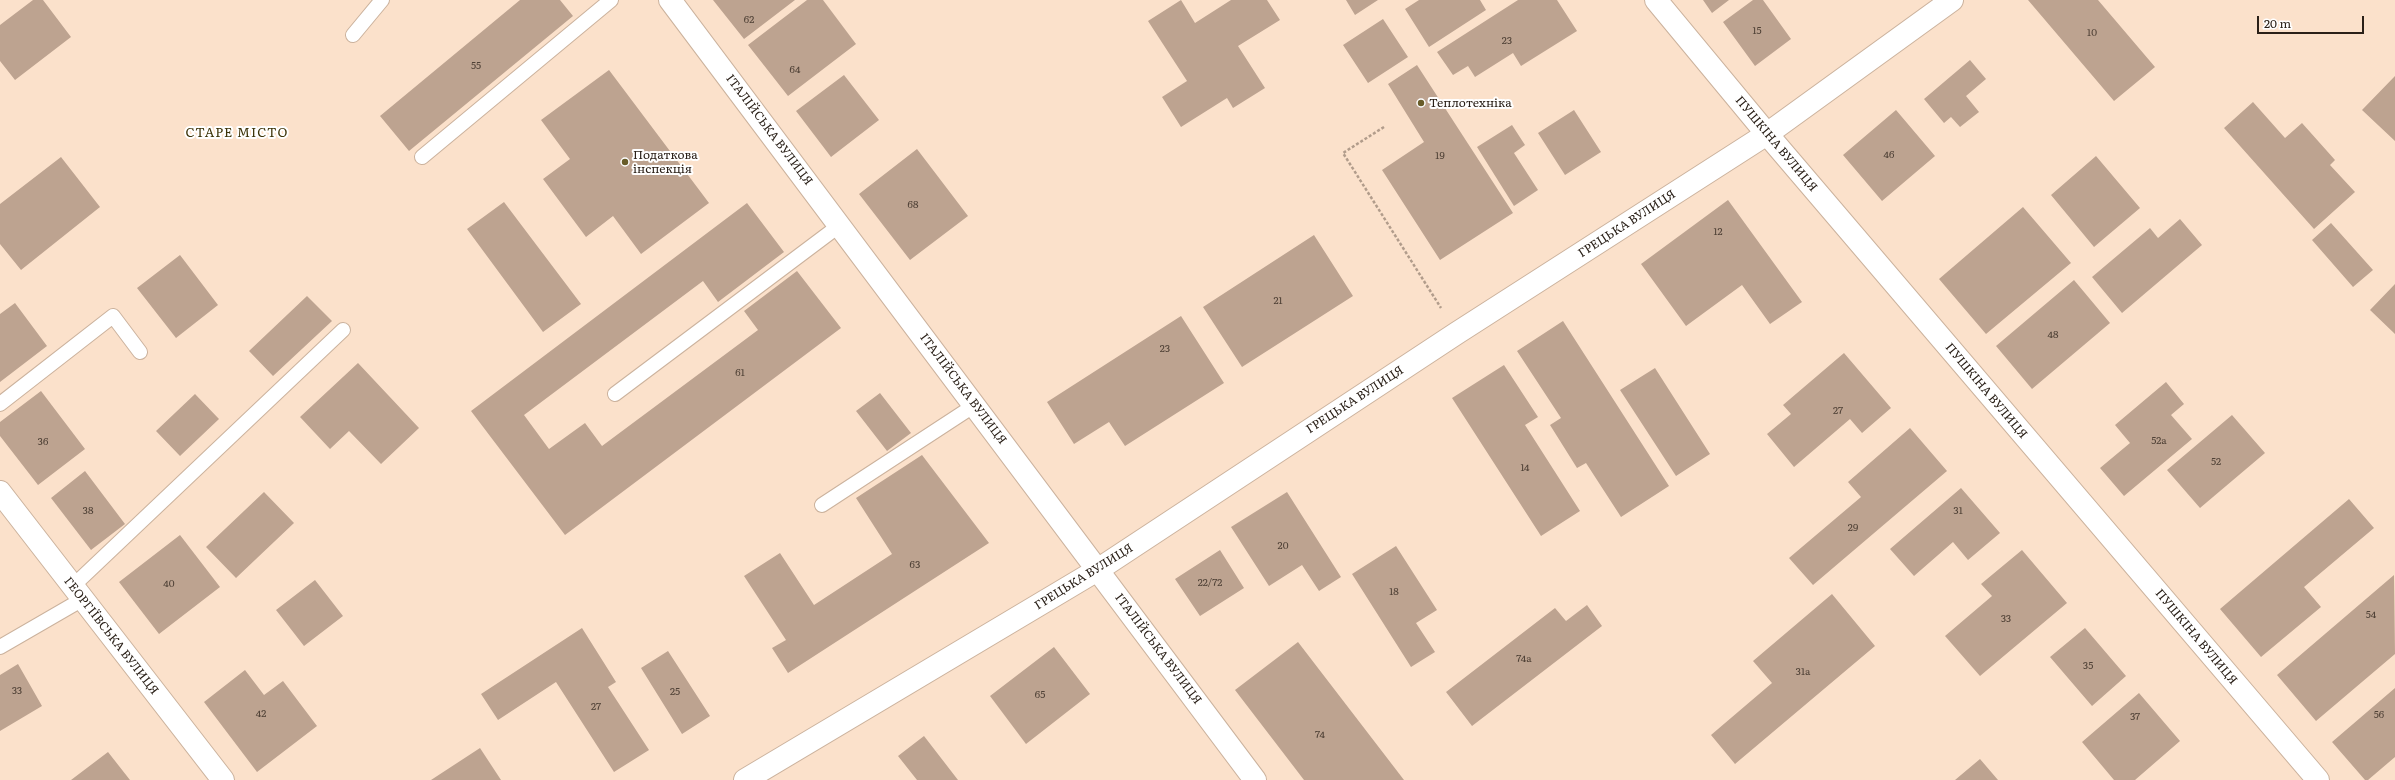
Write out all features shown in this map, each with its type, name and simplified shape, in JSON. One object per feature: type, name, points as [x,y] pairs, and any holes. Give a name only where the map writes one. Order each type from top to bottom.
[{"type":"street","name":"ІТАЛІЙСЬКА ВУЛИЦЯ","points":[[670,0],[1099,569],[1255,780]]},
{"type":"street","name":"ПУШКІНА ВУЛИЦЯ","points":[[1656,0],[1767,134],[2318,780]]},
{"type":"street","name":"ГРЕЦЬКА ВУЛИЦЯ","points":[[745,780],[1099,569],[1457,333],[1767,134],[1952,0]]},
{"type":"street","name":"ГЕОРГІЇВСЬКА ВУЛИЦЯ","points":[[0,492],[223,780]]},
{"type":"lane","points":[[353,35],[382,0]]},
{"type":"lane","points":[[422,157],[611,0]]},
{"type":"lane","points":[[615,394],[840,225]]},
{"type":"lane","points":[[0,404],[113,316],[140,352]]},
{"type":"lane","points":[[0,647],[78,593],[343,330]]},
{"type":"lane","points":[[822,505],[975,405]]},
{"type":"path","points":[[1384,127],[1342,154],[1457,333]]},
{"type":"building","points":[[33,0],[43,0],[71,37],[15,80],[0,61],[0,25]]},
{"type":"building","points":[[520,0],[560,0],[573,16],[409,151],[380,116]]},
{"type":"building","points":[[713,0],[795,0],[744,39]]},
{"type":"building","points":[[807,0],[823,0],[856,44],[788,96],[748,45]]},
{"type":"building","points":[[1181,0],[1195,23],[1231,0],[1267,0],[1280,20],[1238,46],[1265,88],[1233,108],[1227,98],[1181,127],[1162,97],[1187,81],[1148,21]]},
{"type":"building","points":[[1346,0],[1378,0],[1355,15]]},
{"type":"building","points":[[1419,0],[1480,0],[1486,10],[1429,47],[1405,9]]},
{"type":"building","points":[[1518,0],[1557,0],[1577,31],[1521,66],[1513,53],[1475,77],[1468,66],[1453,75],[1437,52]]},
{"type":"building","points":[[1703,0],[1729,0],[1712,13]]},
{"type":"building","points":[[1753,0],[1763,0],[1791,39],[1755,66],[1723,22]]},
{"type":"building","points":[[2028,0],[2098,0],[2155,67],[2114,101]]},
{"type":"building","points":[[1383,19],[1408,57],[1368,83],[1343,45]]},
{"type":"building","points":[[1970,60],[1986,79],[1966,96],[1979,112],[1960,127],[1951,117],[1944,123],[1924,99]]},
{"type":"building","points":[[1417,65],[1513,213],[1440,260],[1382,170],[1424,142],[1388,84]]},
{"type":"building","points":[[609,70],[709,203],[641,254],[613,216],[586,237],[543,179],[570,159],[541,120]]},
{"type":"building","points":[[844,75],[879,120],[831,157],[796,111]]},
{"type":"building","points":[[2395,76],[2395,141],[2362,110]]},
{"type":"building","points":[[2253,102],[2285,138],[2302,123],[2335,160],[2330,165],[2355,192],[2314,229],[2224,128]]},
{"type":"building","points":[[1574,110],[1601,152],[1565,175],[1538,133]]},
{"type":"building","points":[[1896,110],[1935,156],[1882,201],[1843,155]]},
{"type":"building","points":[[1512,125],[1525,145],[1514,153],[1538,190],[1514,206],[1477,147]]},
{"type":"building","points":[[917,149],[968,216],[910,260],[859,194]]},
{"type":"building","points":[[2096,156],[2140,208],[2094,247],[2051,195]]},
{"type":"building","points":[[61,157],[100,207],[21,270],[0,244],[0,204]]},
{"type":"building","points":[[1728,200],[1802,302],[1770,324],[1742,285],[1686,326],[1641,264]]},
{"type":"building","points":[[504,202],[581,304],[543,332],[467,229]]},
{"type":"building","points":[[747,203],[784,252],[718,302],[703,281],[524,415],[549,449],[585,423],[602,446],[758,330],[744,311],[797,271],[841,328],[565,535],[471,411]]},
{"type":"building","points":[[2023,207],[2071,263],[1986,334],[1939,279]]},
{"type":"building","points":[[2180,219],[2202,245],[2122,313],[2092,277],[2150,228],[2158,238]]},
{"type":"building","points":[[2331,223],[2373,270],[2353,287],[2312,240]]},
{"type":"building","points":[[1314,235],[1353,296],[1242,367],[1203,307]]},
{"type":"building","points":[[180,255],[218,305],[176,338],[137,288]]},
{"type":"building","points":[[2074,280],[2110,323],[2032,389],[1996,346]]},
{"type":"building","points":[[2395,284],[2395,334],[2370,310]]},
{"type":"building","points":[[307,296],[332,321],[273,376],[249,351]]},
{"type":"building","points":[[15,303],[47,346],[0,382],[0,314]]},
{"type":"building","points":[[1181,316],[1224,383],[1125,446],[1109,422],[1074,444],[1047,402]]},
{"type":"building","points":[[1563,321],[1669,486],[1621,517],[1586,463],[1577,468],[1550,425],[1561,418],[1517,351]]},
{"type":"building","points":[[1844,353],[1891,408],[1862,433],[1850,419],[1794,467],[1767,434],[1791,414],[1783,405]]},
{"type":"building","points":[[358,363],[419,428],[381,464],[349,431],[330,449],[300,417]]},
{"type":"building","points":[[1504,365],[1538,417],[1525,425],[1580,511],[1541,536],[1452,398]]},
{"type":"building","points":[[1655,368],[1710,454],[1676,476],[1620,390]]},
{"type":"building","points":[[2166,382],[2184,404],[2171,415],[2192,439],[2124,496],[2100,468],[2130,443],[2115,425]]},
{"type":"building","points":[[41,391],[85,449],[38,485],[0,436],[0,422]]},
{"type":"building","points":[[880,393],[911,433],[887,451],[856,411]]},
{"type":"building","points":[[195,394],[219,419],[180,456],[156,431]]},
{"type":"building","points":[[2232,415],[2265,453],[2200,508],[2167,470]]},
{"type":"building","points":[[1910,428],[1947,471],[1813,585],[1789,558],[1861,497],[1848,482]]},
{"type":"building","points":[[922,455],[989,543],[788,673],[772,648],[786,640],[744,576],[780,553],[814,605],[892,554],[856,498]]},
{"type":"building","points":[[85,471],[125,524],[91,550],[51,498]]},
{"type":"building","points":[[1961,488],[2000,533],[1968,560],[1953,542],[1914,576],[1890,549]]},
{"type":"building","points":[[264,492],[294,523],[236,578],[206,547]]},
{"type":"building","points":[[1287,492],[1341,577],[1319,591],[1302,565],[1269,586],[1231,527]]},
{"type":"building","points":[[2349,499],[2374,528],[2304,587],[2321,607],[2261,657],[2220,609]]},
{"type":"building","points":[[180,535],[220,587],[159,634],[119,582]]},
{"type":"building","points":[[1396,546],[1437,610],[1416,623],[1435,652],[1411,667],[1352,574]]},
{"type":"building","points":[[1220,550],[1244,588],[1200,616],[1175,579]]},
{"type":"building","points":[[2022,550],[2067,603],[1980,676],[1945,636],[1992,596],[1981,584]]},
{"type":"building","points":[[2394,575],[2395,654],[2316,721],[2277,675]]},
{"type":"building","points":[[315,580],[343,616],[304,646],[276,610]]},
{"type":"building","points":[[1832,594],[1875,646],[1735,764],[1711,735],[1772,683],[1753,661]]},
{"type":"building","points":[[1587,605],[1602,626],[1472,726],[1446,692],[1555,608],[1566,621]]},
{"type":"building","points":[[582,628],[616,682],[608,687],[649,750],[614,772],[556,682],[498,720],[481,694]]},
{"type":"building","points":[[2085,628],[2126,676],[2092,706],[2050,657]]},
{"type":"building","points":[[1298,642],[1404,780],[1304,780],[1235,690]]},
{"type":"building","points":[[1054,647],[1090,694],[1026,744],[990,696]]},
{"type":"building","points":[[668,651],[710,716],[682,734],[641,668]]},
{"type":"building","points":[[18,664],[42,706],[0,731],[0,675]]},
{"type":"building","points":[[245,670],[264,695],[283,681],[317,726],[257,772],[204,702]]},
{"type":"building","points":[[2395,688],[2395,757],[2368,780],[2365,780],[2332,742]]},
{"type":"building","points":[[2139,693],[2180,741],[2135,780],[2114,780],[2082,742]]},
{"type":"building","points":[[924,736],[958,780],[917,780],[898,756]]},
{"type":"building","points":[[480,748],[501,780],[431,780]]},
{"type":"building","points":[[108,752],[130,780],[71,780]]},
{"type":"building","points":[[1980,759],[1998,780],[1955,780]]},
{"type":"place","name":"Теплотехніка","points":[[1421,103]]},
{"type":"place","name":"Податкова інспекція","points":[[625,162]]},
{"type":"district","name":"СТАРЕ МІСТО","points":[[237,133]]}]
